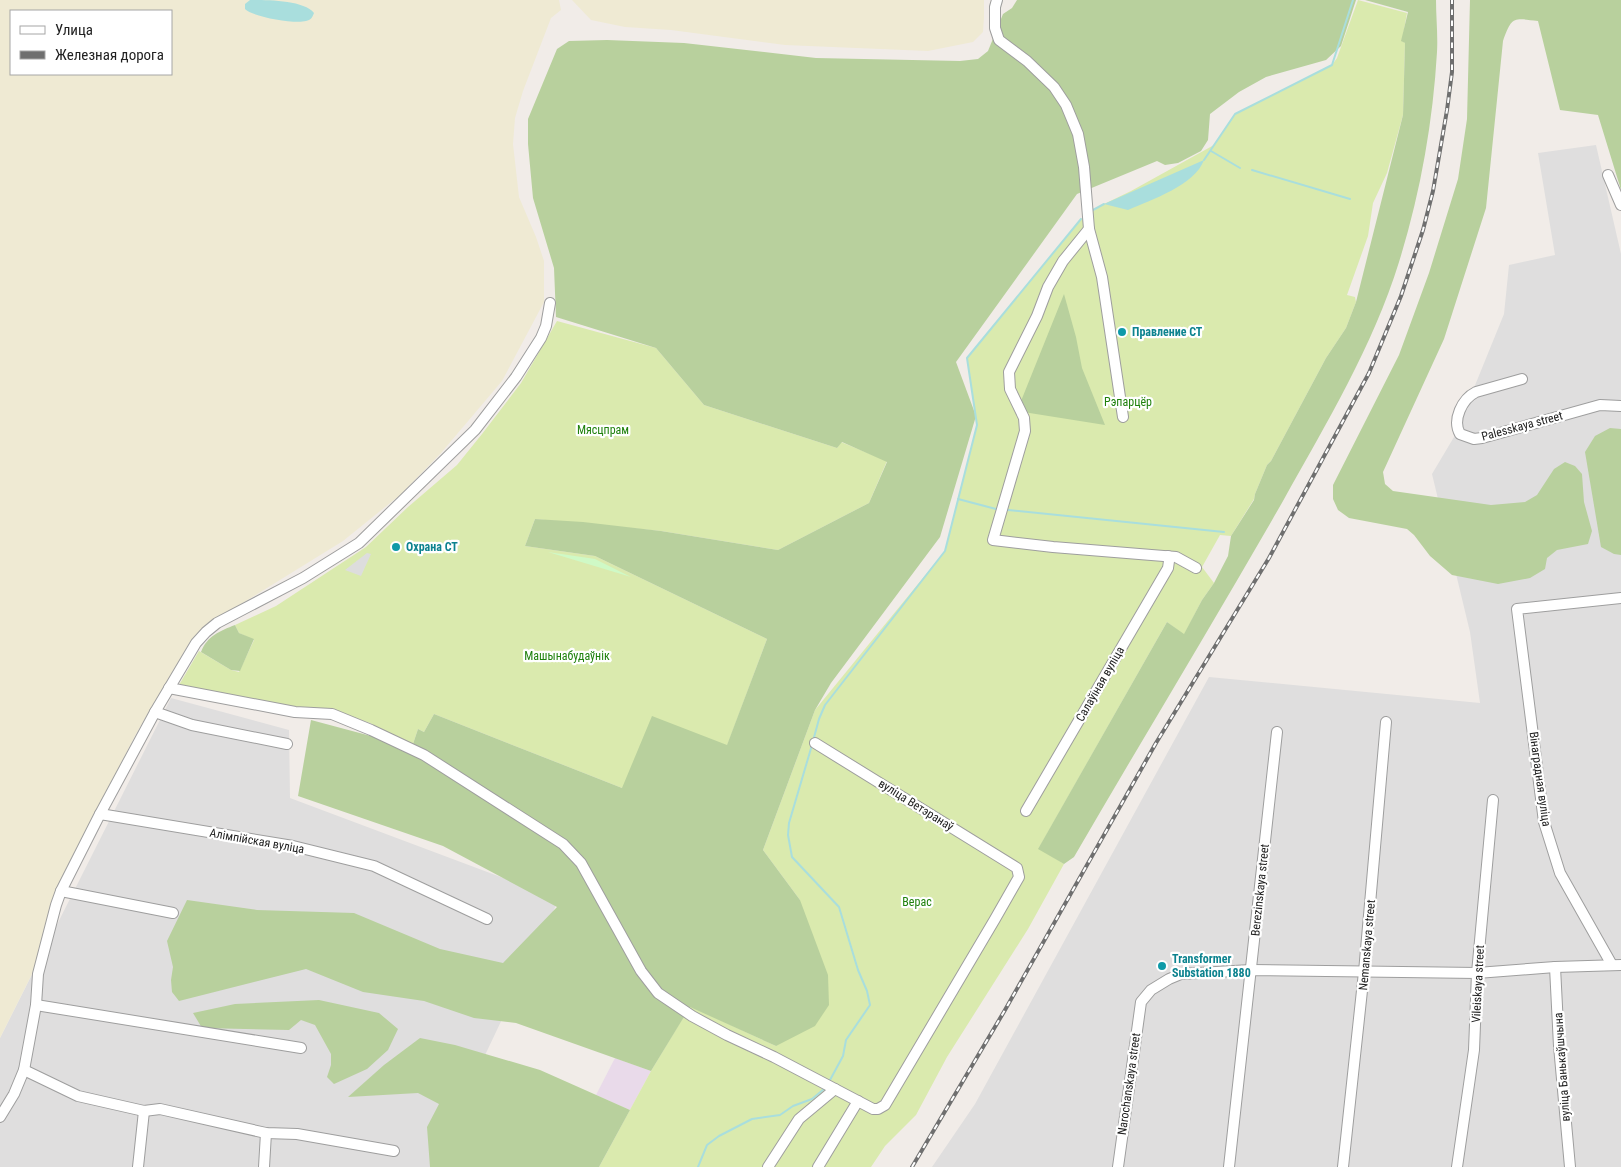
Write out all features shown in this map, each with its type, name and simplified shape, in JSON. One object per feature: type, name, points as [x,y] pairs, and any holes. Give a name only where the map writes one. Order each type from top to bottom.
[{"type":"street","points":[[997,0],[995,6],[995,28],[999,40],[1027,61],[1054,87],[1066,105],[1078,134],[1084,167],[1089,229],[1102,277],[1123,417]]},
{"type":"street","points":[[1608,176],[1621,204]]},
{"type":"street","points":[[1089,229],[1063,261],[1048,287],[1037,316],[1009,372],[1010,389],[1024,418],[1025,431],[993,540],[1168,556],[1181,559],[1196,568]]},
{"type":"street","points":[[0,1116],[14,1094],[24,1070],[36,1005],[38,974],[61,891],[155,712],[196,643],[217,623],[303,578],[359,543],[474,430],[516,377],[541,338],[546,326],[550,303]]},
{"type":"street","name":"Palesskaya street","points":[[1522,379],[1470,395],[1456,420],[1456,427],[1460,434],[1474,439],[1482,438],[1600,405],[1621,406]]},
{"type":"street","name":"Салаўіная вуліца","points":[[1026,811],[1168,568],[1168,556]]},
{"type":"street","name":"Вінаградная вуліца","points":[[1616,965],[1560,873],[1544,822],[1517,609],[1621,598]]},
{"type":"street","points":[[169,688],[285,710],[332,714],[424,755],[563,844],[581,863],[641,971],[658,993],[692,1016],[858,1101],[818,1167]]},
{"type":"street","points":[[155,712],[192,725],[287,744]]},
{"type":"street","name":"Nemanskaya street","points":[[1343,1167],[1364,972],[1386,722]]},
{"type":"street","name":"Berezinskaya street","points":[[1229,1167],[1277,732]]},
{"type":"street","name":"вуліца Ветэранаў","points":[[815,743],[1017,868],[1019,877],[885,1105],[878,1109],[873,1109],[858,1101]]},
{"type":"street","name":"Vileiskaya street","points":[[1457,1167],[1472,1073],[1477,973],[1494,800]]},
{"type":"street","name":"Алімпійская вуліца","points":[[100,814],[293,846],[374,866],[487,919]]},
{"type":"street","points":[[61,891],[173,913]]},
{"type":"street","points":[[1251,970],[1477,973],[1555,967],[1616,965]]},
{"type":"street","name":"вуліца Банькаўшчына","points":[[1555,967],[1560,1054],[1570,1167]]},
{"type":"street","name":"Narochanskaya street","points":[[1118,1167],[1142,1002],[1151,990],[1181,974],[1251,970]]},
{"type":"street","points":[[36,1005],[301,1048]]},
{"type":"street","points":[[24,1070],[78,1096],[144,1111],[160,1109],[266,1132],[297,1134],[394,1151]]},
{"type":"street","points":[[768,1167],[799,1119],[835,1089]]},
{"type":"street","points":[[138,1167],[144,1111]]},
{"type":"street","points":[[264,1167],[266,1132]]},
{"type":"shaded area","points":[[0,0],[559,0],[561,10],[551,18],[523,91],[515,118],[513,144],[519,197],[544,261],[544,302],[502,381],[441,453],[400,495],[343,541],[212,622],[191,640],[136,734],[67,868],[44,950],[0,1038]]},
{"type":"shaded area","points":[[572,0],[984,0],[984,17],[983,32],[973,42],[928,51],[785,45],[671,30],[625,27],[591,20]]},
{"type":"shaded area","points":[[1596,145],[1621,254],[1621,1167],[932,1167],[975,1104],[1209,677],[1480,703],[1470,632],[1432,474],[1454,437],[1504,314],[1509,265],[1555,255],[1538,153]]},
{"type":"shaded area","points":[[367,553],[371,554],[361,576],[345,570]]},
{"type":"shaded area","points":[[171,698],[289,730],[290,798],[559,899],[432,1167],[0,1167],[0,1038]]},
{"type":"shaded area","points":[[615,1058],[651,1071],[630,1110],[596,1095]]},
{"type":"green space","points":[[1017,0],[1356,0],[1341,46],[1326,60],[1266,77],[1239,92],[1210,114],[1208,140],[1201,151],[1178,163],[1165,165],[1157,161],[1077,194],[956,362],[976,416],[940,537],[831,683],[815,710],[763,850],[800,900],[828,975],[829,1005],[815,1026],[776,1046],[690,1007],[651,1071],[516,1023],[474,1018],[424,1001],[363,992],[306,969],[179,1001],[172,992],[173,967],[167,941],[187,900],[257,910],[354,913],[440,949],[503,963],[557,907],[443,846],[298,796],[311,720],[412,747],[418,729],[424,732],[434,714],[622,788],[652,716],[727,745],[767,639],[595,556],[525,546],[535,519],[583,522],[661,531],[778,550],[869,503],[887,462],[842,442],[837,448],[704,405],[656,348],[556,317],[554,268],[533,198],[528,144],[528,119],[557,49],[569,41],[607,40],[684,43],[816,58],[960,61],[978,59],[988,51],[1003,14],[1012,8]]},
{"type":"green space","name":"Рэпарцёр","points":[[1358,0],[1407,13],[1402,41],[1405,43],[1403,115],[1387,173],[1373,203],[1368,236],[1347,295],[1355,297],[1356,302],[1346,328],[1326,358],[1271,461],[1267,465],[1254,499],[1231,536],[1220,535],[1202,567],[1214,583],[1202,600],[1184,635],[1167,622],[1039,848],[1064,864],[1028,929],[947,1057],[916,1115],[885,1146],[871,1167],[599,1167],[651,1071],[690,1006],[776,1046],[800,900],[763,850],[815,710],[945,551],[977,425],[967,358],[1081,219],[1104,204],[1214,145],[1235,114],[1332,65],[1337,58]]},
{"type":"green space","points":[[1365,0],[1436,0],[1437,52],[1429,132],[1413,211],[1399,262],[1376,324],[1316,443],[1074,857],[1064,864],[1038,849],[1167,622],[1184,634],[1202,600],[1214,583],[1228,556],[1231,536],[1254,500],[1267,465],[1271,461],[1326,358],[1346,328],[1356,302],[1403,115],[1405,43],[1401,41],[1408,12]]},
{"type":"green space","points":[[1470,0],[1621,0],[1621,190],[1598,115],[1560,110],[1538,21],[1518,19],[1511,23],[1503,41],[1486,208],[1444,339],[1383,472],[1385,484],[1393,491],[1491,505],[1525,502],[1537,495],[1554,469],[1565,462],[1575,466],[1582,474],[1584,502],[1592,531],[1588,544],[1557,550],[1547,558],[1545,569],[1530,578],[1498,584],[1452,575],[1430,556],[1407,529],[1349,518],[1338,510],[1333,499],[1333,485],[1399,355],[1429,273],[1458,179],[1467,119]]},
{"type":"green space","points":[[1064,294],[1082,368],[1105,425],[1017,411]]},
{"type":"green space","name":"Машынабудаўнік","points":[[557,321],[656,348],[704,405],[837,448],[841,442],[887,461],[869,503],[778,550],[661,531],[535,519],[525,546],[595,556],[767,639],[727,746],[622,788],[434,714],[424,732],[418,729],[412,747],[370,723],[334,711],[297,708],[179,685],[199,651],[231,670],[239,672],[254,640],[239,633],[235,625],[276,606],[366,547],[408,507],[457,465],[521,383]]},
{"type":"green space","points":[[1610,428],[1621,429],[1621,555],[1614,554],[1601,547],[1585,452],[1595,436]]},
{"type":"green space","points":[[548,552],[595,559],[631,577]]},
{"type":"green space","points":[[235,625],[239,633],[254,639],[240,671],[231,670],[201,652],[210,638]]},
{"type":"green space","points":[[319,1000],[379,1013],[398,1029],[388,1050],[367,1069],[334,1084],[327,1077],[331,1065],[331,1054],[315,1025],[301,1020],[289,1030],[202,1028],[193,1013],[235,1004]]},
{"type":"green space","points":[[420,1038],[455,1045],[540,1070],[630,1110],[599,1167],[430,1167],[427,1127],[439,1104],[418,1093],[348,1097],[384,1065]]},
{"type":"water","points":[[250,0],[294,3],[302,5],[314,13],[309,20],[300,22],[274,19],[256,15],[245,9],[245,4]]},
{"type":"water","points":[[1204,160],[1192,177],[1182,184],[1171,191],[1128,210],[1104,204]]},
{"type":"waterway","points":[[1204,160],[1235,114],[1332,65],[1353,0]]},
{"type":"waterway","points":[[1211,151],[1240,168]]},
{"type":"waterway","points":[[1252,170],[1350,199]]},
{"type":"waterway","points":[[1093,210],[1104,204]]},
{"type":"waterway","points":[[813,741],[825,705],[945,551],[977,425],[967,358],[1081,219]]},
{"type":"waterway","points":[[958,499],[996,509]]},
{"type":"waterway","points":[[1008,510],[1224,532]]},
{"type":"waterway","points":[[812,745],[789,823],[788,835],[792,857],[839,907],[870,1005],[846,1040],[843,1056],[830,1080]]},
{"type":"waterway","points":[[698,1167],[707,1145],[719,1136],[752,1119],[780,1115],[793,1106],[812,1099],[824,1089]]},
{"type":"railway","points":[[912,1167],[1005,1010],[1156,743],[1269,558],[1369,373],[1401,296],[1423,230],[1433,191],[1452,72],[1452,0]]},
{"type":"place","name":"Правление СТ","points":[[1122,332]]},
{"type":"place","name":"Охрана СТ","points":[[396,547]]},
{"type":"place","name":"Transformer Substation 1880","points":[[1162,966]]},
{"type":"park label","name":"Мясцпрам","points":[[603,430]]},
{"type":"park label","name":"Верас","points":[[917,902]]}]
